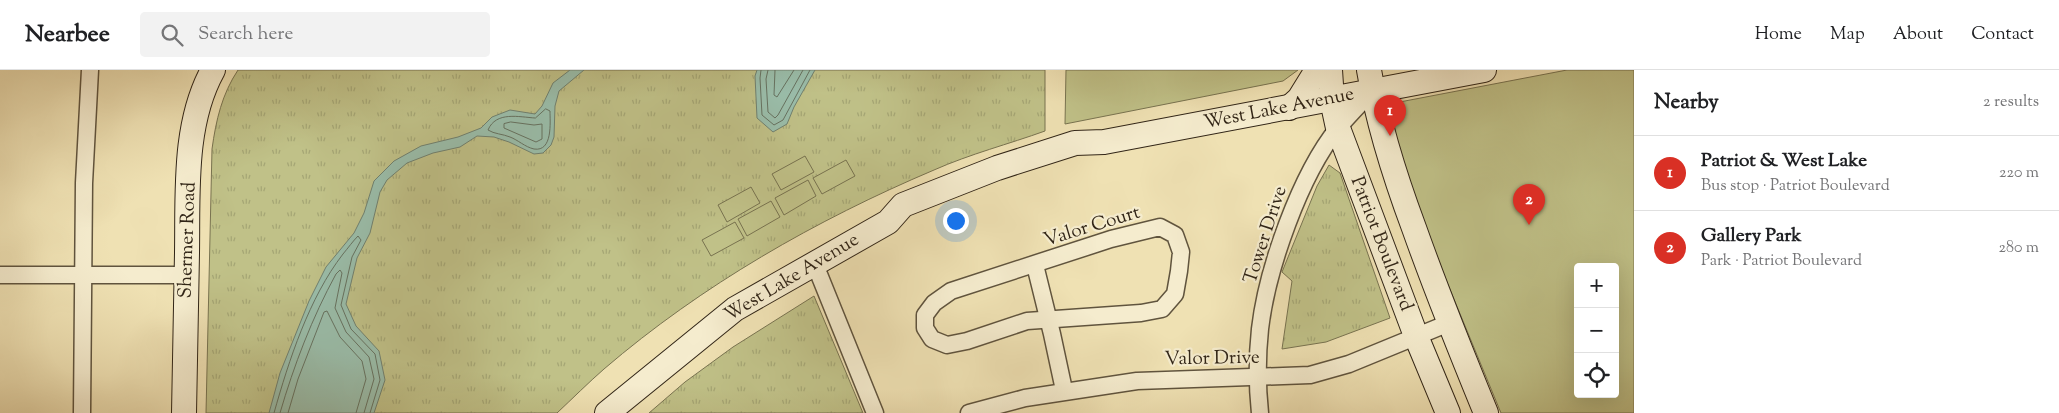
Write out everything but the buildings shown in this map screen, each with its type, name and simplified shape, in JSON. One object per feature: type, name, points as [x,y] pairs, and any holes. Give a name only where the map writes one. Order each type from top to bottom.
[{"type":"street","points":[[82,413],[84,183],[90,70]]},
{"type":"street","name":"Shermer Road","points":[[184,413],[188,199],[193,129],[204,86],[213,70]]},
{"type":"street","points":[[1289,108],[1299,99],[1317,70]]},
{"type":"street","name":"Patriot Boulevard","points":[[1330,70],[1332,100],[1338,128],[1416,336],[1448,413]]},
{"type":"street","points":[[1418,70],[1446,76]]},
{"type":"street","name":"West Lake Avenue","points":[[607,413],[735,309],[814,262],[888,222],[903,206],[997,168],[1075,143],[1104,142],[1332,100],[1371,81],[1446,76],[1484,70]]},
{"type":"street","name":"Patriot Boulevard","points":[[1371,81],[1397,182],[1449,323],[1486,413]]},
{"type":"street","name":"Tower Drive","points":[[1260,413],[1257,378],[1260,328],[1273,265],[1300,192],[1338,128],[1371,81]]},
{"type":"street","name":"Valor Court","points":[[1160,228],[1175,235],[1181,252],[1175,294],[1162,309],[1141,313],[1048,318],[1027,320],[968,341],[947,345],[932,340],[925,328],[925,315],[934,303],[951,292],[1111,239],[1160,228]]},
{"type":"street","points":[[814,262],[875,413]]},
{"type":"street","name":"Valor Court","points":[[1035,265],[1064,390]]},
{"type":"street","points":[[0,275],[187,276]]},
{"type":"street","name":"Valor Drive","points":[[969,413],[1024,398],[1064,390],[1137,381],[1310,375],[1349,364],[1449,323]]},
{"type":"green space","points":[[238,70],[1045,70],[1045,131],[961,159],[890,189],[846,210],[761,257],[720,282],[641,338],[604,369],[557,413],[206,413],[212,149],[215,128],[221,108],[232,79]]},
{"type":"green space","points":[[1066,70],[1298,70],[1283,81],[1065,124]]},
{"type":"green space","points":[[1567,70],[1634,70],[1634,413],[1501,413],[1406,183],[1384,105]]},
{"type":"green space","points":[[805,156],[814,172],[781,190],[772,174]]},
{"type":"green space","points":[[846,160],[855,176],[822,194],[813,178]]},
{"type":"green space","points":[[1329,165],[1340,173],[1390,318],[1326,342],[1282,349],[1292,281],[1282,272],[1317,186]]},
{"type":"green space","points":[[808,180],[816,196],[784,215],[775,198]]},
{"type":"green space","points":[[751,187],[760,203],[727,222],[718,205]]},
{"type":"green space","points":[[771,201],[780,217],[747,236],[738,219]]},
{"type":"green space","points":[[735,222],[744,238],[711,256],[702,240]]},
{"type":"green space","points":[[814,296],[863,413],[649,413],[685,382],[733,347]]},
{"type":"water","points":[[570,70],[584,70],[559,91],[555,106],[554,137],[551,145],[543,153],[534,154],[494,137],[477,136],[460,147],[433,153],[407,163],[387,180],[380,192],[370,233],[357,258],[346,304],[356,326],[379,351],[385,380],[374,413],[269,413],[280,373],[309,301],[326,267],[354,233],[364,213],[374,181],[394,161],[421,146],[458,137],[481,128],[492,117],[510,110],[535,114],[542,106],[553,83]]},
{"type":"water","points":[[757,70],[815,70],[794,107],[787,124],[773,132],[757,118],[755,76]]},
{"type":"place","name":"Patriot & West Lake","points":[[1390,136]]},
{"type":"place","name":"Gallery Park","points":[[1529,225]]}]
